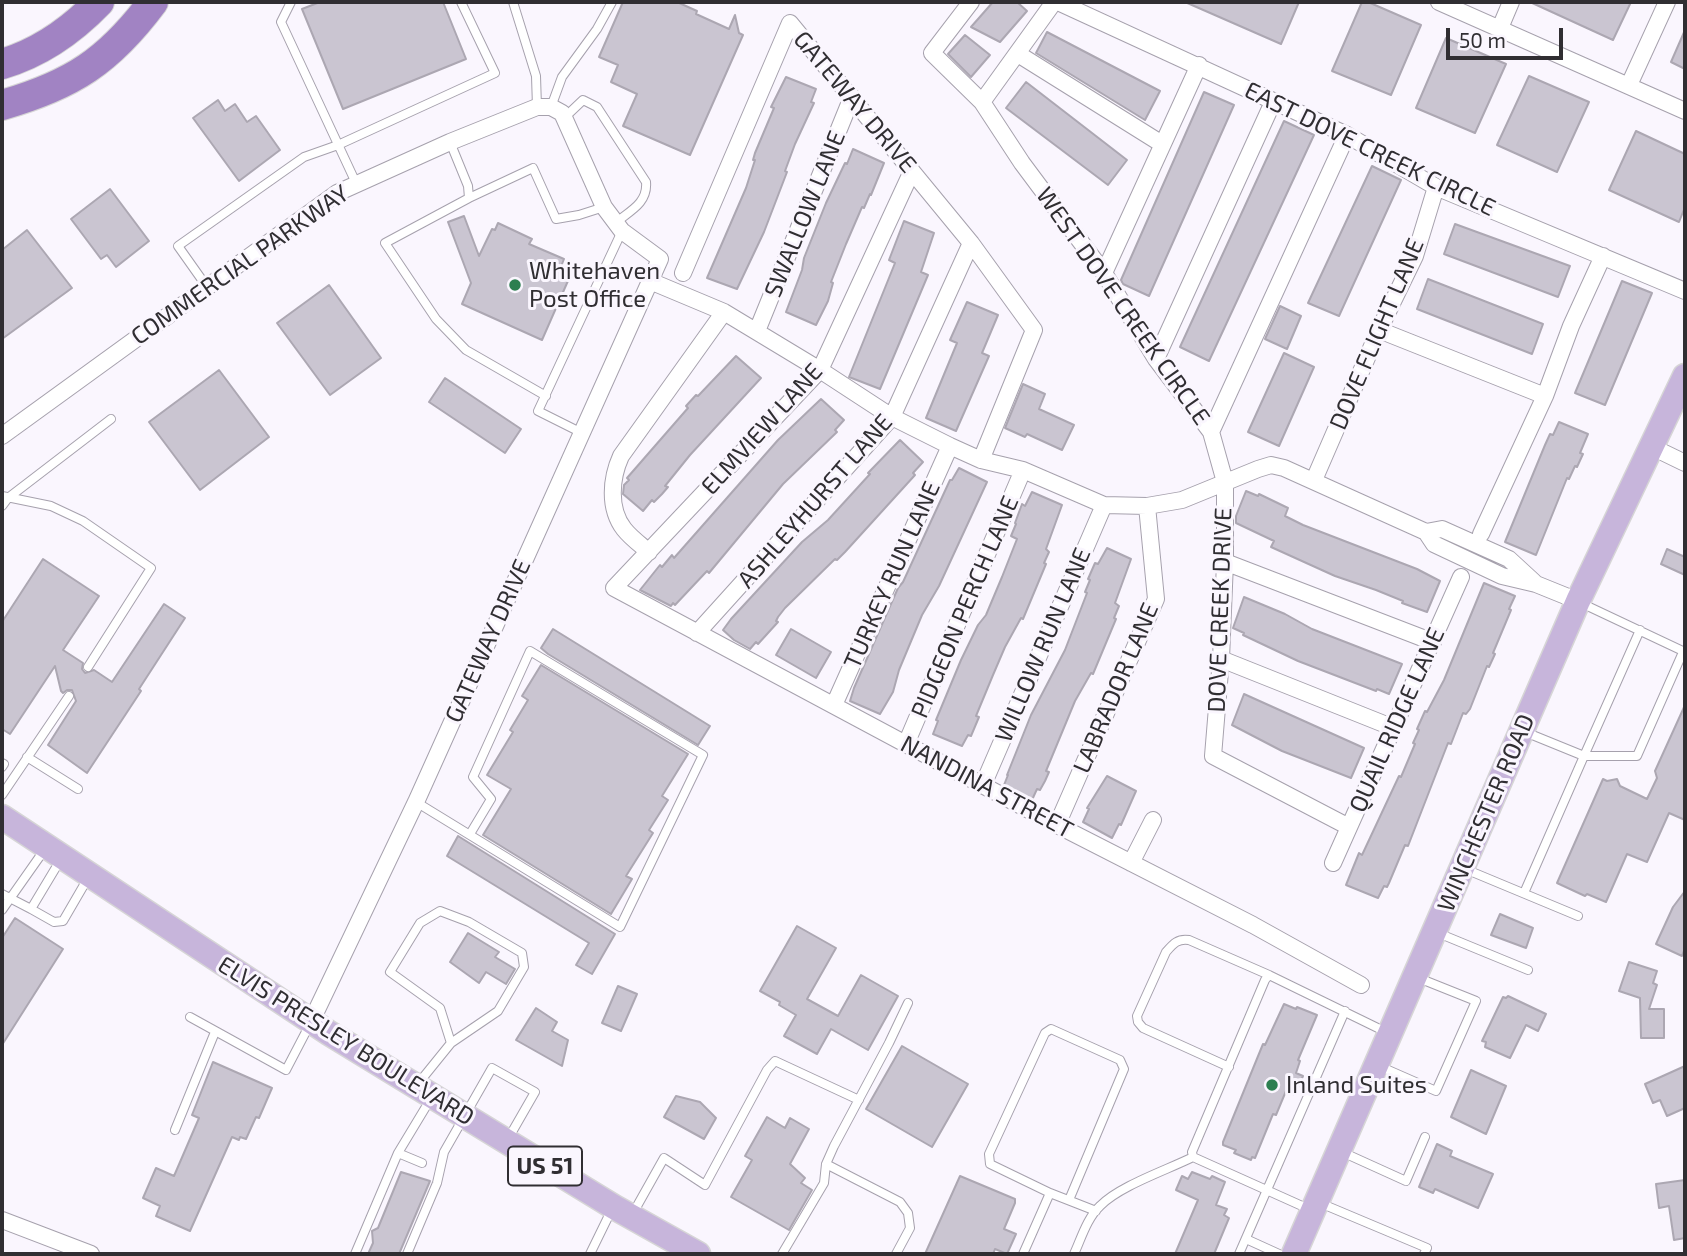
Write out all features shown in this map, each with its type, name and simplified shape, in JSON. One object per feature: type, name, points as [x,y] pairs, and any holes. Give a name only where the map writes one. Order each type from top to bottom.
[{"type":"highway","points":[[2,64],[31,53],[53,40],[76,24],[99,2]]},
{"type":"highway","points":[[2,105],[39,94],[101,60],[124,38],[153,2]]},
{"type":"main road","name":"WINCHESTER ROAD","points":[[1294,1254],[1578,601],[1684,380]]},
{"type":"main road","name":"ELVIS PRESLEY BOULEVARD","points":[[2,817],[311,1022],[622,1212],[698,1254]]},
{"type":"street","name":"WEST DOVE CREEK CIRCLE","points":[[971,2],[932,53],[982,102],[1021,163],[1104,273],[1156,359],[1211,432],[1225,482]]},
{"type":"street","points":[[982,102],[1056,2]]},
{"type":"street","name":"EAST DOVE CREEK CIRCLE","points":[[1056,2],[1199,65],[1347,135],[1436,187],[1685,291]]},
{"type":"street","points":[[1439,2],[1685,111]]},
{"type":"street","points":[[1500,29],[1511,2]]},
{"type":"street","points":[[1629,85],[1667,2]]},
{"type":"street","name":"GATEWAY DRIVE","points":[[683,273],[790,23],[971,243],[1034,330],[981,460]]},
{"type":"street","points":[[1018,54],[1162,144]]},
{"type":"street","points":[[1104,273],[1199,65]]},
{"type":"street","name":"SWALLOW LANE","points":[[757,331],[852,97]]},
{"type":"street","points":[[1156,359],[1273,102]]},
{"type":"street","points":[[544,107],[557,109],[564,118],[604,206],[619,227]]},
{"type":"street","name":"COMMERCIAL PARKWAY","points":[[2,436],[321,203],[356,183],[450,142],[544,107]]},
{"type":"street","points":[[1211,432],[1347,135]]},
{"type":"street","name":"ELMVIEW LANE","points":[[614,588],[820,370],[912,170]]},
{"type":"street","name":"DOVE FLIGHT LANE","points":[[1314,480],[1379,330],[1415,256],[1436,187]]},
{"type":"street","name":"GATEWAY DRIVE","points":[[311,1022],[416,802],[660,258],[619,227]]},
{"type":"street","name":"ASHLEYHURST LANE","points":[[697,634],[892,417],[971,243]]},
{"type":"street","points":[[1469,560],[1545,396],[1571,326],[1603,256]]},
{"type":"street","name":"DOVE CREEK DRIVE","points":[[650,281],[724,312],[892,417],[950,446],[981,460],[1023,470],[1104,505],[1147,506],[1182,499],[1225,482],[1221,659],[1213,756],[1349,827]]},
{"type":"street","points":[[649,552],[625,530],[616,514],[614,472],[621,456],[724,312]]},
{"type":"street","points":[[1379,330],[1545,396]]},
{"type":"street","name":"TURKEY RUN LANE","points":[[834,705],[950,446]]},
{"type":"street","points":[[1653,447],[1685,463]]},
{"type":"street","points":[[1225,482],[1271,465],[1284,467],[1426,532],[1434,544],[1502,576],[1536,583],[1578,601]]},
{"type":"street","name":"PIDGEON PERCH LANE","points":[[906,744],[1023,470]]},
{"type":"street","name":"WILLOW RUN LANE","points":[[983,785],[1104,505]]},
{"type":"street","name":"LABRADOR LANE","points":[[1056,825],[1156,598],[1147,506]]},
{"type":"street","points":[[1426,532],[1442,529],[1478,539],[1509,559],[1536,583]]},
{"type":"street","points":[[1225,562],[1433,642]]},
{"type":"street","name":"QUAIL RIDGE LANE","points":[[1333,863],[1461,578]]},
{"type":"street","name":"NANDINA STREET","points":[[614,588],[1056,825],[1253,925],[1361,985]]},
{"type":"street","points":[[1221,659],[1394,728]]},
{"type":"street","points":[[1131,863],[1153,820]]},
{"type":"street","points":[[2,1220],[91,1254]]},
{"type":"lane","points":[[291,2],[281,22],[356,183]]},
{"type":"lane","points":[[207,287],[178,246],[304,157],[338,145],[495,73],[461,2]]},
{"type":"lane","points":[[513,2],[544,107]]},
{"type":"lane","points":[[544,107],[612,2]]},
{"type":"lane","points":[[564,118],[583,100],[597,107],[646,182],[642,201],[619,227],[538,411],[582,433]]},
{"type":"lane","points":[[450,142],[468,186],[469,198]]},
{"type":"lane","points":[[546,396],[466,350],[436,319],[385,243],[469,198],[533,168],[556,219],[579,215],[604,206]]},
{"type":"lane","points":[[4,500],[111,419]]},
{"type":"lane","points":[[4,500],[51,506],[83,521],[151,568],[89,667]]},
{"type":"lane","points":[[1522,730],[1584,757],[1637,756],[1684,652],[1578,601]]},
{"type":"lane","points":[[1524,893],[1640,630]]},
{"type":"lane","points":[[416,802],[620,927],[703,755],[530,651],[473,777],[491,799],[470,834]]},
{"type":"lane","points":[[2,795],[69,696]]},
{"type":"lane","points":[[27,757],[78,789]]},
{"type":"lane","points":[[2,911],[6,896],[54,851]]},
{"type":"lane","points":[[31,909],[54,851]]},
{"type":"lane","points":[[1463,867],[1578,916]]},
{"type":"lane","points":[[6,896],[54,922],[63,922],[89,875]]},
{"type":"lane","points":[[355,1254],[424,1092],[451,1042],[498,1011],[524,967],[522,953],[469,922],[440,911],[420,923],[390,972],[440,1008],[451,1042]]},
{"type":"lane","points":[[1435,931],[1528,971]]},
{"type":"lane","points":[[1229,1067],[1143,1028],[1138,1022],[1137,1016],[1166,952],[1173,943],[1182,939],[1269,975],[1390,1034]]},
{"type":"lane","points":[[1193,1157],[1192,1153],[1269,975]]},
{"type":"lane","points":[[1377,1065],[1436,1091],[1476,1001],[1415,977]]},
{"type":"lane","points":[[782,1254],[824,1183],[826,1164],[908,1003]]},
{"type":"lane","points":[[1239,1254],[1345,1011]]},
{"type":"lane","points":[[190,1017],[286,1070],[311,1022]]},
{"type":"lane","points":[[1069,1200],[1124,1069],[1120,1060],[1051,1029],[1045,1033],[988,1161],[990,1164],[1069,1200],[1096,1211]]},
{"type":"lane","points":[[175,1130],[215,1031]]},
{"type":"lane","points":[[593,1253],[664,1158],[705,1185],[775,1060],[859,1100]]},
{"type":"lane","points":[[407,1254],[437,1183],[443,1152],[492,1068],[535,1092],[506,1142]]},
{"type":"lane","points":[[1339,1151],[1406,1181],[1425,1137]]},
{"type":"lane","points":[[398,1153],[422,1163]]},
{"type":"lane","points":[[1074,1254],[1099,1206],[1118,1193],[1193,1157],[1267,1190],[1427,1248],[1424,1254]]},
{"type":"lane","points":[[826,1164],[900,1202],[908,1213],[911,1228],[896,1254]]},
{"type":"lane","points":[[1023,1254],[1051,1192]]},
{"type":"lane","points":[[1246,1239],[1279,1254]]},
{"type":"building","points":[[320,2],[443,2],[466,59],[343,109],[302,9]]},
{"type":"building","points":[[623,2],[677,2],[729,29],[735,15],[739,33],[743,35],[690,155],[623,126],[637,94],[611,82],[618,65],[599,57]]},
{"type":"building","points":[[993,2],[1017,2],[1027,11],[1000,42],[971,27]]},
{"type":"building","points":[[1185,2],[1299,2],[1281,44]]},
{"type":"building","points":[[1362,2],[1368,2],[1421,25],[1391,95],[1332,71]]},
{"type":"building","points":[[1530,2],[1631,2],[1613,40]]},
{"type":"building","points":[[1685,30],[1685,69],[1671,62]]},
{"type":"building","points":[[1047,32],[1160,91],[1145,120],[1036,53]]},
{"type":"building","points":[[965,35],[990,55],[971,77],[948,54]]},
{"type":"building","points":[[1446,38],[1506,64],[1475,133],[1416,108]]},
{"type":"building","points":[[1529,76],[1589,102],[1557,172],[1497,145]]},
{"type":"building","points":[[786,77],[816,89],[811,102],[814,103],[795,144],[764,232],[737,289],[707,278],[746,188],[755,153],[774,108],[771,107]]},
{"type":"building","points":[[1026,82],[1127,160],[1108,185],[1006,108]]},
{"type":"building","points":[[1204,92],[1234,105],[1149,296],[1123,284],[1121,280]]},
{"type":"building","points":[[218,100],[225,111],[235,104],[247,122],[256,116],[280,150],[239,181],[193,118]]},
{"type":"building","points":[[1284,121],[1314,135],[1209,361],[1180,347]]},
{"type":"building","points":[[1636,131],[1685,154],[1685,207],[1679,222],[1609,190]]},
{"type":"building","points":[[853,149],[884,163],[846,244],[831,282],[833,283],[828,301],[816,325],[786,312],[826,203]]},
{"type":"building","points":[[1372,166],[1401,180],[1339,316],[1308,303]]},
{"type":"building","points":[[110,189],[149,241],[116,267],[107,255],[101,259],[71,219]]},
{"type":"building","points":[[464,216],[479,256],[492,229],[495,230],[498,223],[532,239],[529,244],[564,259],[560,269],[571,274],[542,340],[462,304],[471,283],[448,222]]},
{"type":"building","points":[[904,221],[934,233],[921,272],[928,275],[880,389],[849,377],[895,263],[889,260]]},
{"type":"building","points":[[1455,224],[1570,266],[1558,297],[1444,254]]},
{"type":"building","points":[[27,230],[72,288],[2,339],[2,250]]},
{"type":"building","points":[[1428,279],[1543,324],[1532,354],[1417,309]]},
{"type":"building","points":[[1622,281],[1652,293],[1605,405],[1575,393]]},
{"type":"building","points":[[329,285],[381,358],[330,395],[277,323]]},
{"type":"building","points":[[967,302],[998,315],[982,353],[989,356],[956,431],[926,418],[957,343],[950,340]]},
{"type":"building","points":[[1280,306],[1301,316],[1287,349],[1265,339]]},
{"type":"building","points":[[1284,353],[1314,367],[1279,446],[1248,432]]},
{"type":"building","points":[[736,356],[761,378],[690,455],[665,486],[668,487],[662,494],[654,502],[652,500],[643,511],[623,494],[624,485],[629,480],[627,478],[688,408],[686,406]]},
{"type":"building","points":[[219,370],[269,437],[200,490],[149,422]]},
{"type":"building","points":[[445,378],[521,429],[505,453],[429,402]]},
{"type":"building","points":[[1023,384],[1045,394],[1039,409],[1074,425],[1062,450],[1027,434],[1025,437],[1005,428]]},
{"type":"building","points":[[821,399],[844,420],[835,430],[837,432],[783,484],[709,573],[707,571],[671,606],[640,590],[660,565],[662,567],[672,555],[674,558],[778,440]]},
{"type":"building","points":[[1559,422],[1588,434],[1580,453],[1583,454],[1569,479],[1567,478],[1536,555],[1505,542],[1545,445]]},
{"type":"building","points":[[900,440],[923,462],[913,473],[915,475],[845,552],[785,608],[776,621],[778,622],[758,644],[756,642],[750,649],[734,640],[723,630],[731,619],[802,542],[828,520]]},
{"type":"building","points":[[959,468],[987,482],[939,586],[922,615],[899,670],[893,692],[880,714],[850,701],[854,688],[898,588],[950,480]]},
{"type":"building","points":[[1246,491],[1288,508],[1285,516],[1303,525],[1417,569],[1440,581],[1427,612],[1335,576],[1271,547],[1274,541],[1236,523]]},
{"type":"building","points":[[1032,492],[1062,505],[1046,549],[1049,552],[1044,563],[1046,564],[1023,619],[1021,618],[1005,647],[976,716],[979,717],[971,736],[968,735],[962,746],[933,734],[938,721],[936,720],[961,660],[978,625],[986,615],[1017,539],[1011,536],[1022,504],[1025,506]]},
{"type":"building","points":[[1107,548],[1131,559],[1115,603],[1119,606],[1114,618],[1116,619],[1093,674],[1091,673],[1075,701],[1046,771],[1049,772],[1045,781],[1032,800],[1004,785],[1031,715],[1065,650],[1087,593],[1088,579],[1095,563],[1098,564]]},
{"type":"building","points":[[1667,549],[1685,557],[1685,575],[1661,564]]},
{"type":"building","points":[[43,559],[99,596],[63,650],[83,663],[82,669],[85,673],[94,670],[112,682],[164,604],[185,618],[87,773],[48,745],[76,701],[72,690],[63,693],[61,691],[55,666],[10,734],[2,729],[2,622]]},
{"type":"building","points":[[1484,583],[1515,596],[1509,609],[1511,610],[1470,709],[1466,714],[1463,713],[1451,744],[1448,743],[1408,846],[1405,845],[1387,887],[1384,886],[1378,898],[1346,885],[1359,853],[1362,855],[1399,776],[1401,777],[1415,744],[1413,743],[1419,730],[1417,729],[1444,680]]},
{"type":"building","points":[[1244,597],[1312,629],[1402,664],[1389,694],[1298,661],[1243,635],[1244,633],[1233,628]]},
{"type":"building","points":[[553,629],[710,726],[698,745],[548,654],[541,648]]},
{"type":"building","points":[[791,629],[831,652],[816,678],[776,655]]},
{"type":"building","points":[[541,665],[688,754],[662,796],[668,800],[649,830],[653,833],[626,876],[632,879],[611,914],[483,835],[511,789],[487,775],[513,732],[510,730],[528,700],[522,696]]},
{"type":"building","points":[[1244,694],[1364,748],[1351,778],[1282,751],[1232,725]]},
{"type":"building","points":[[1685,705],[1685,820],[1669,813],[1647,862],[1627,854],[1606,902],[1557,883],[1603,779],[1617,779],[1620,786],[1647,799],[1657,778],[1655,771]]},
{"type":"building","points":[[1107,776],[1136,791],[1121,825],[1119,824],[1112,838],[1083,822],[1089,809],[1087,808]]},
{"type":"building","points":[[458,836],[615,934],[592,974],[576,965],[589,943],[447,856]]},
{"type":"building","points":[[1685,891],[1685,948],[1682,956],[1656,944],[1673,907]]},
{"type":"building","points":[[1500,914],[1533,928],[1526,948],[1491,935]]},
{"type":"building","points":[[15,918],[63,949],[2,1045],[2,938]]},
{"type":"building","points":[[797,926],[836,948],[807,999],[838,1016],[861,975],[898,996],[868,1050],[831,1029],[817,1054],[784,1036],[796,1015],[760,991]]},
{"type":"building","points":[[468,933],[499,952],[495,957],[515,969],[506,984],[486,972],[479,983],[450,962]]},
{"type":"building","points":[[1629,962],[1657,971],[1653,983],[1657,985],[1649,1009],[1664,1009],[1664,1038],[1641,1038],[1640,998],[1619,991]]},
{"type":"building","points":[[618,986],[637,994],[621,1031],[602,1023]]},
{"type":"building","points":[[1508,996],[1546,1014],[1538,1031],[1526,1025],[1510,1058],[1485,1047],[1486,1042],[1482,1041],[1503,997]]},
{"type":"building","name":"Inland Suites","points":[[1284,1004],[1317,1015],[1298,1060],[1300,1061],[1296,1073],[1303,1076],[1295,1095],[1286,1091],[1276,1115],[1273,1114],[1255,1158],[1252,1157],[1251,1160],[1234,1153],[1236,1150],[1223,1145],[1223,1142],[1263,1044],[1265,1045]]},
{"type":"building","points":[[536,1008],[557,1022],[552,1031],[568,1040],[562,1066],[516,1040]]},
{"type":"building","points":[[902,1046],[968,1084],[932,1147],[866,1109]]},
{"type":"building","points":[[213,1062],[272,1088],[246,1139],[232,1137],[190,1231],[156,1216],[160,1206],[143,1198],[156,1168],[174,1176],[199,1118],[192,1115]]},
{"type":"building","points":[[1685,1066],[1685,1108],[1667,1116],[1660,1100],[1653,1103],[1645,1084]]},
{"type":"building","points":[[1471,1070],[1506,1086],[1486,1134],[1451,1117]]},
{"type":"building","points":[[676,1096],[700,1102],[716,1118],[704,1139],[664,1117]]},
{"type":"building","points":[[767,1117],[785,1128],[790,1118],[809,1129],[790,1164],[805,1178],[801,1183],[812,1190],[789,1230],[731,1197],[752,1160],[745,1156]]},
{"type":"building","points":[[1437,1144],[1452,1151],[1450,1156],[1493,1174],[1478,1208],[1435,1189],[1433,1193],[1419,1187]]},
{"type":"building","points":[[401,1172],[430,1181],[399,1254],[368,1254],[373,1243],[372,1231],[378,1228]]},
{"type":"building","points":[[1192,1172],[1225,1182],[1216,1205],[1227,1209],[1224,1215],[1229,1218],[1214,1254],[1175,1254],[1198,1200],[1176,1190],[1182,1176],[1188,1179]]},
{"type":"building","points":[[960,1176],[1015,1199],[1004,1229],[1016,1234],[1007,1254],[995,1249],[993,1254],[925,1254]]},
{"type":"building","points":[[1685,1180],[1685,1238],[1674,1240],[1669,1206],[1659,1208],[1656,1184]]},
{"type":"place","name":"Whitehaven Post Office","points":[[515,285]]},
{"type":"place","name":"Inland Suites","points":[[1272,1085]]}]
